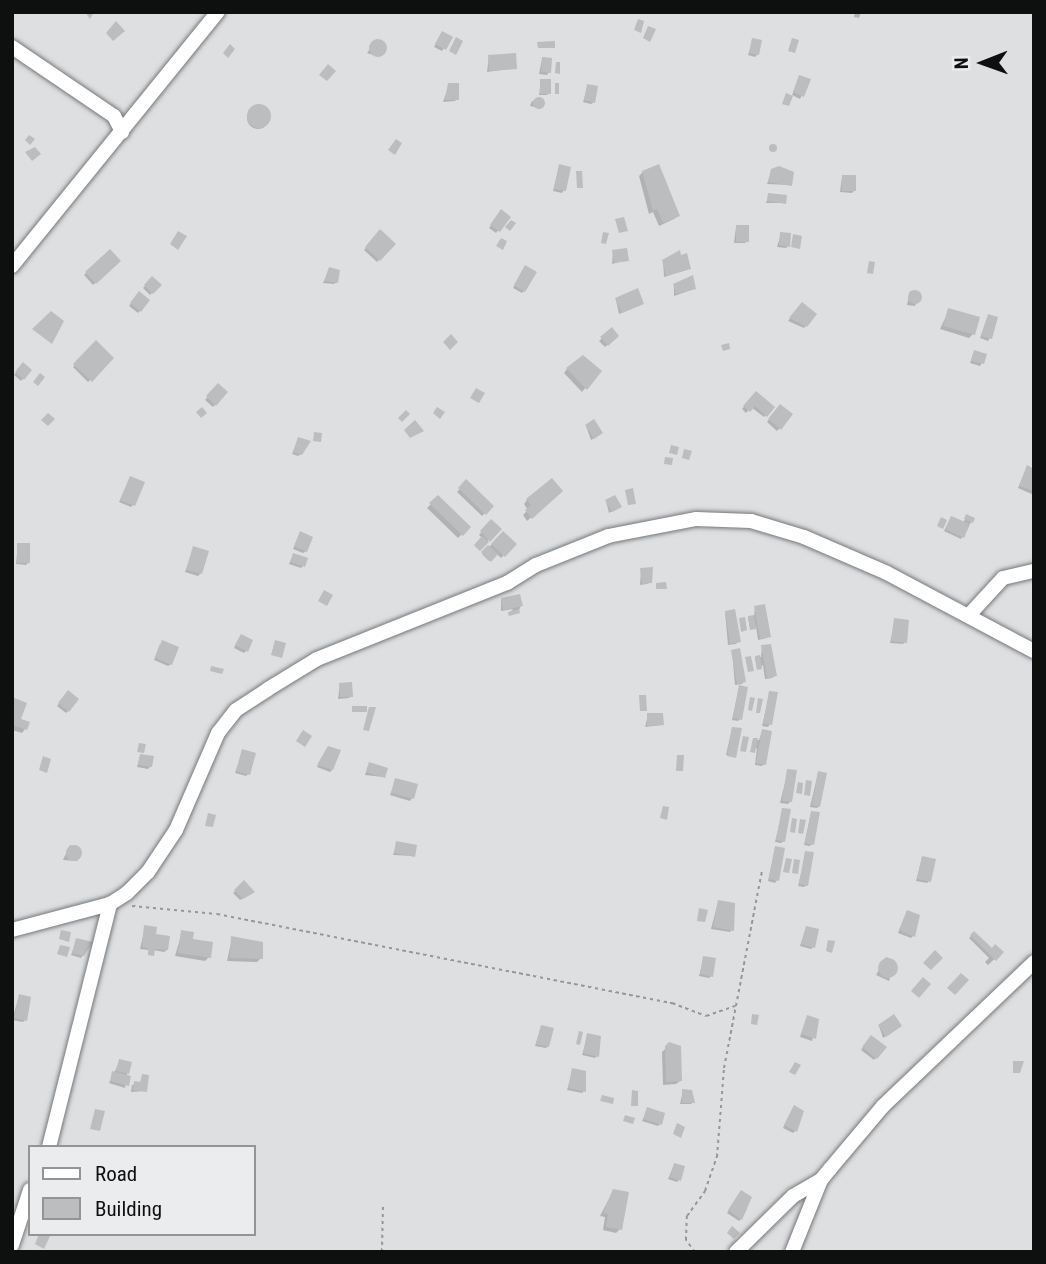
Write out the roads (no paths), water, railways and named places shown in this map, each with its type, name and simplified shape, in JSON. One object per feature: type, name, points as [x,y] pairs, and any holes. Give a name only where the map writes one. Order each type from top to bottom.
[{"type":"street","points":[[12,266],[218,12]]},
{"type":"street","points":[[12,47],[114,116],[122,132]]},
{"type":"street","points":[[12,930],[110,904],[160,856],[218,733],[236,710],[317,659],[507,583],[536,565],[608,536],[696,519],[751,521],[832,548],[969,615],[1034,651]]},
{"type":"street","points":[[969,615],[1003,579],[1034,571]]},
{"type":"street","points":[[50,1145],[110,904]]},
{"type":"street","points":[[792,1252],[821,1180],[883,1106],[1034,962]]},
{"type":"street","points":[[736,1252],[793,1196],[821,1180]]},
{"type":"street","points":[[12,1245],[28,1196]]}]
